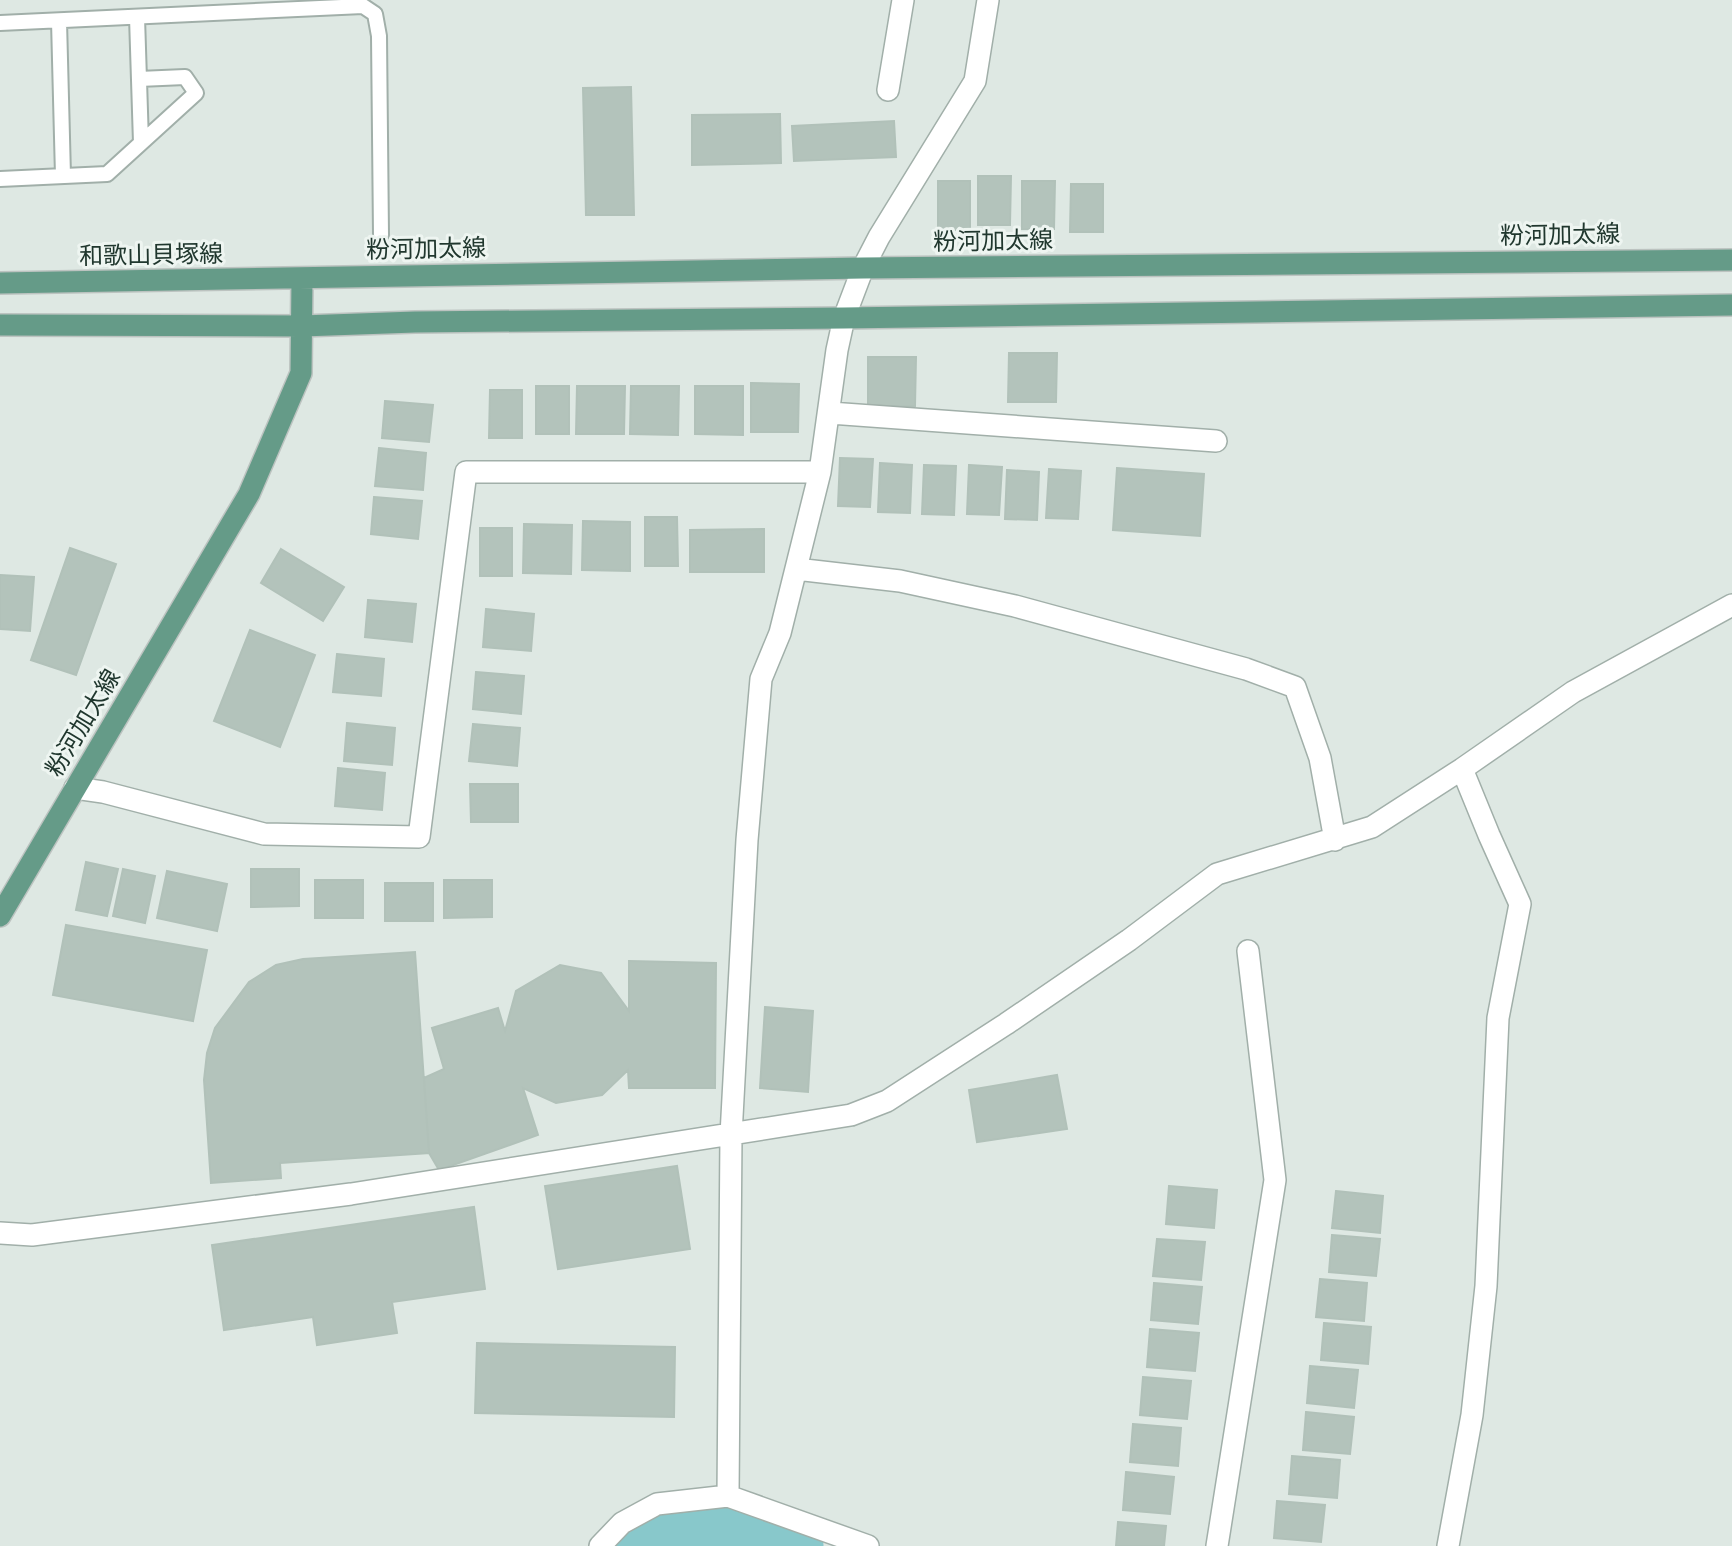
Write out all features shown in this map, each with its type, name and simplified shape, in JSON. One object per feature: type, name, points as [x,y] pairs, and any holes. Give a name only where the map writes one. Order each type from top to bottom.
[{"type":"main road","name":"粉河加太線","points":[[0,916],[249,494],[300,373],[302,279],[413,274],[863,268],[1732,260]]},
{"type":"main road","name":"和歌山貝塚線","points":[[0,283],[302,279]]},
{"type":"main road","points":[[0,325],[302,326],[415,321],[844,318],[1732,305]]},
{"type":"street","points":[[888,90],[903,0]]},
{"type":"street","points":[[728,1496],[731,1135],[747,840],[761,679],[780,633],[820,472],[844,318],[863,268],[880,237],[975,80],[988,0]]},
{"type":"street","points":[[830,413],[1216,441]]},
{"type":"street","points":[[75,788],[103,792],[264,835],[419,836],[467,472],[820,472]]},
{"type":"street","points":[[796,569],[900,580],[1015,606],[1246,669],[1295,687],[1320,758],[1335,840]]},
{"type":"street","points":[[0,1233],[32,1235],[351,1194],[851,1115],[887,1101],[1129,940],[1217,874],[1372,827],[1573,692],[1732,605]]},
{"type":"street","points":[[1448,1546],[1472,1415],[1486,1286],[1498,1018],[1520,904],[1462,769]]},
{"type":"street","points":[[1217,1546],[1275,1180],[1248,951]]},
{"type":"street","points":[[600,1546],[622,1523],[657,1504],[728,1496],[868,1546]]},
{"type":"lane","points":[[0,23],[363,5],[375,14],[379,36],[380,235]]},
{"type":"lane","points":[[136,17],[141,143]]},
{"type":"lane","points":[[59,21],[63,176]]},
{"type":"lane","points":[[0,179],[107,174],[196,93],[185,77],[139,79]]},
{"type":"building","points":[[631,87],[634,215],[586,215],[583,88]]},
{"type":"building","points":[[780,114],[781,163],[692,165],[692,115]]},
{"type":"building","points":[[894,121],[896,157],[794,161],[792,126]]},
{"type":"building","points":[[978,176],[1011,176],[1010,225],[978,225]]},
{"type":"building","points":[[938,181],[970,181],[970,230],[938,230]]},
{"type":"building","points":[[1022,181],[1055,181],[1054,229],[1022,229]]},
{"type":"building","points":[[1071,184],[1103,184],[1103,232],[1070,232]]},
{"type":"building","points":[[1009,353],[1057,353],[1056,402],[1008,402]]},
{"type":"building","points":[[868,357],[916,357],[915,406],[868,406]]},
{"type":"building","points":[[751,383],[799,384],[798,432],[751,432]]},
{"type":"building","points":[[536,386],[569,386],[569,434],[536,434]]},
{"type":"building","points":[[577,386],[625,386],[624,434],[576,434]]},
{"type":"building","points":[[631,386],[679,386],[678,435],[630,434]]},
{"type":"building","points":[[695,386],[743,386],[743,435],[695,434]]},
{"type":"building","points":[[490,390],[522,390],[522,438],[489,438]]},
{"type":"building","points":[[385,401],[433,405],[429,442],[382,438]]},
{"type":"building","points":[[379,448],[426,453],[423,490],[375,486]]},
{"type":"building","points":[[840,458],[873,459],[870,507],[838,506]]},
{"type":"building","points":[[880,463],[912,465],[910,513],[878,512]]},
{"type":"building","points":[[924,465],[956,466],[954,515],[922,514]]},
{"type":"building","points":[[969,465],[1002,467],[999,515],[967,514]]},
{"type":"building","points":[[1117,468],[1204,474],[1200,536],[1113,530]]},
{"type":"building","points":[[1049,469],[1081,471],[1078,519],[1046,518]]},
{"type":"building","points":[[1007,470],[1039,472],[1037,520],[1005,519]]},
{"type":"building","points":[[374,497],[422,501],[418,539],[371,534]]},
{"type":"building","points":[[645,517],[677,517],[678,566],[645,566]]},
{"type":"building","points":[[583,521],[630,522],[630,571],[582,570]]},
{"type":"building","points":[[524,524],[572,525],[571,574],[523,573]]},
{"type":"building","points":[[480,528],[512,528],[512,576],[480,576]]},
{"type":"building","points":[[764,529],[764,572],[690,572],[690,530]]},
{"type":"building","points":[[70,548],[116,564],[76,675],[31,660]]},
{"type":"building","points":[[281,549],[344,587],[323,621],[261,583]]},
{"type":"building","points":[[0,575],[34,577],[30,631],[0,629]]},
{"type":"building","points":[[368,600],[416,604],[412,642],[365,637]]},
{"type":"building","points":[[486,609],[534,614],[531,651],[483,647]]},
{"type":"building","points":[[250,630],[315,655],[280,747],[214,721]]},
{"type":"building","points":[[337,654],[384,659],[381,696],[333,692]]},
{"type":"building","points":[[476,672],[524,676],[521,714],[473,709]]},
{"type":"building","points":[[347,723],[395,728],[392,765],[344,761]]},
{"type":"building","points":[[473,724],[520,728],[517,766],[469,761]]},
{"type":"building","points":[[338,768],[385,773],[382,810],[335,806]]},
{"type":"building","points":[[470,784],[518,784],[518,822],[471,822]]},
{"type":"building","points":[[86,862],[118,869],[107,916],[76,910]]},
{"type":"building","points":[[123,869],[155,876],[145,923],[113,916]]},
{"type":"building","points":[[251,869],[299,869],[299,906],[251,907]]},
{"type":"building","points":[[167,871],[227,884],[217,931],[157,918]]},
{"type":"building","points":[[315,880],[363,880],[363,918],[315,918]]},
{"type":"building","points":[[444,880],[492,880],[492,917],[444,918]]},
{"type":"building","points":[[385,883],[433,883],[433,921],[385,921]]},
{"type":"building","points":[[66,925],[207,950],[193,1021],[53,995]]},
{"type":"building","points":[[415,952],[429,1153],[280,1163],[281,1178],[211,1183],[204,1080],[207,1053],[215,1028],[249,982],[276,965],[303,959]]},
{"type":"building","points":[[629,961],[716,963],[715,1088],[629,1088],[628,1070],[602,1095],[556,1103],[523,1088],[538,1135],[439,1170],[429,1153],[424,1078],[444,1069],[432,1028],[498,1008],[505,1031],[516,991],[560,965],[601,973],[629,1011]]},
{"type":"building","points":[[765,1007],[813,1011],[808,1092],[760,1088]]},
{"type":"building","points":[[1057,1075],[1067,1129],[977,1142],[969,1090]]},
{"type":"building","points":[[677,1166],[690,1249],[558,1269],[545,1186]]},
{"type":"building","points":[[1169,1186],[1217,1190],[1214,1228],[1166,1224]]},
{"type":"building","points":[[1336,1191],[1383,1196],[1380,1233],[1332,1228]]},
{"type":"building","points":[[474,1207],[485,1289],[392,1302],[397,1333],[317,1345],[313,1317],[224,1330],[212,1245]]},
{"type":"building","points":[[1332,1235],[1380,1239],[1376,1276],[1329,1272]]},
{"type":"building","points":[[1157,1239],[1205,1242],[1201,1280],[1153,1276]]},
{"type":"building","points":[[1320,1279],[1367,1283],[1364,1321],[1316,1317]]},
{"type":"building","points":[[1154,1283],[1202,1287],[1198,1324],[1151,1320]]},
{"type":"building","points":[[1324,1323],[1371,1327],[1368,1364],[1321,1360]]},
{"type":"building","points":[[1150,1329],[1199,1333],[1195,1371],[1147,1367]]},
{"type":"building","points":[[477,1343],[675,1347],[674,1417],[475,1413]]},
{"type":"building","points":[[1310,1366],[1358,1370],[1354,1408],[1307,1403]]},
{"type":"building","points":[[1143,1377],[1191,1381],[1187,1419],[1140,1415]]},
{"type":"building","points":[[1306,1412],[1354,1417],[1350,1454],[1303,1450]]},
{"type":"building","points":[[1133,1424],[1181,1428],[1178,1466],[1130,1462]]},
{"type":"building","points":[[1292,1456],[1340,1460],[1337,1498],[1289,1494]]},
{"type":"building","points":[[1126,1472],[1174,1477],[1170,1514],[1123,1510]]},
{"type":"building","points":[[1277,1501],[1325,1505],[1321,1542],[1274,1538]]},
{"type":"building","points":[[1118,1522],[1166,1526],[1164,1546],[1116,1546]]},
{"type":"waterway","points":[[636,1546],[670,1523],[724,1524],[793,1546]]}]
